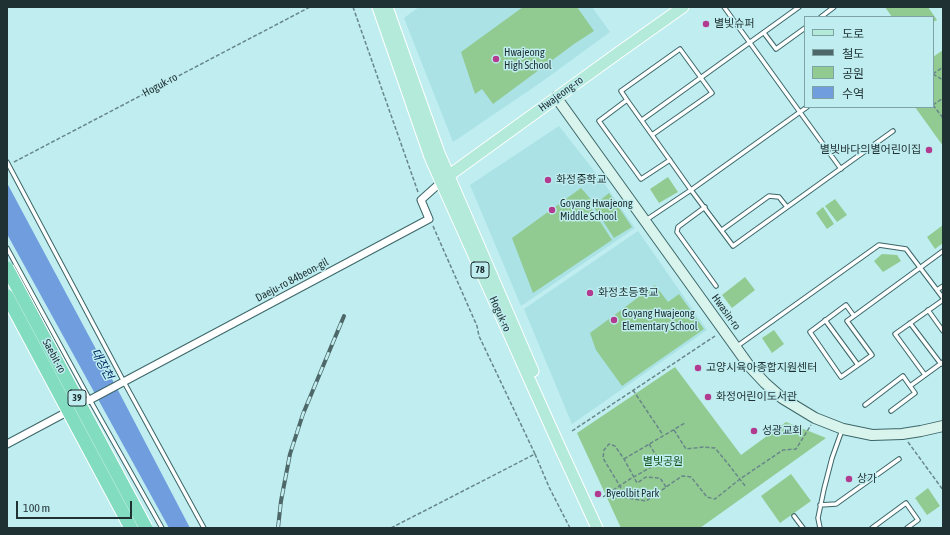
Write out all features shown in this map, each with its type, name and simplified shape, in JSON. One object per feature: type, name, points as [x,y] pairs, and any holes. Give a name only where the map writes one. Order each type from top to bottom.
[{"type":"highway","name":"Saebit-ro","points":[[7,268],[146,528]]},
{"type":"highway","name":"Saebit-ro","points":[[7,296],[131,528]]},
{"type":"main road","name":"Hoguk-ro","points":[[378,7],[430,156],[445,179],[604,528]]},
{"type":"main road","name":"Hoguk-ro","points":[[387,7],[439,153],[445,179],[554,434],[597,528]]},
{"type":"main road","name":"Hwajeong-ro","points":[[445,179],[556,97],[683,7]]},
{"type":"main road","name":"Hwasin-ro","points":[[556,97],[750,367],[782,398],[815,418],[843,429],[872,435],[902,434],[943,426]]},
{"type":"street","points":[[429,219],[421,200],[445,179]]},
{"type":"street","name":"Daeju-ro 84beon-gil","points":[[90,400],[429,219]]},
{"type":"street","points":[[7,444],[90,400]]},
{"type":"lane","points":[[724,7],[841,168]]},
{"type":"lane","points":[[642,120],[799,7]]},
{"type":"lane","points":[[822,16],[834,7]]},
{"type":"lane","points":[[764,32],[776,49],[804,29]]},
{"type":"lane","points":[[652,135],[712,93],[680,49],[621,91],[642,120],[652,135],[691,190],[733,246],[893,131]]},
{"type":"lane","points":[[627,100],[599,121],[641,179],[670,160]]},
{"type":"lane","points":[[645,221],[806,108]]},
{"type":"lane","points":[[9,163],[124,382],[204,528]]},
{"type":"lane","points":[[722,230],[770,196],[779,197],[788,207]]},
{"type":"lane","points":[[704,207],[678,227],[677,232],[716,286]]},
{"type":"lane","points":[[736,347],[879,245],[906,249],[943,299],[894,334],[925,375]]},
{"type":"lane","points":[[7,248],[162,528]]},
{"type":"lane","points":[[854,316],[846,305],[810,332],[842,377],[872,355],[847,321],[854,316],[920,268],[943,251]]},
{"type":"lane","points":[[937,290],[943,286]]},
{"type":"lane","points":[[928,310],[943,332]]},
{"type":"lane","points":[[825,320],[858,366]]},
{"type":"lane","points":[[910,323],[942,363],[910,386]]},
{"type":"lane","points":[[865,405],[903,376],[915,393],[891,411]]},
{"type":"lane","points":[[820,528],[818,518],[820,505],[832,458],[843,429]]},
{"type":"lane","points":[[820,505],[836,504],[899,459]]},
{"type":"lane","points":[[872,528],[906,503],[918,520],[907,528]]},
{"type":"lane","points":[[794,516],[803,528]]},
{"type":"path","name":"Hoguk-ro","points":[[9,163],[310,7]]},
{"type":"path","points":[[353,7],[421,200]]},
{"type":"path","points":[[934,73],[943,67]]},
{"type":"path","points":[[934,75],[943,80]]},
{"type":"path","points":[[934,104],[943,98]]},
{"type":"path","points":[[934,106],[943,118]]},
{"type":"path","points":[[429,219],[477,326],[479,336],[535,454],[548,487],[570,528]]},
{"type":"path","points":[[572,431],[715,336]]},
{"type":"path","points":[[633,390],[664,436]]},
{"type":"path","points":[[624,459],[685,423]]},
{"type":"path","points":[[666,487],[660,478],[646,477],[637,482],[624,459],[614,446],[609,444],[604,450],[603,458],[627,498],[646,501],[682,476],[691,477],[707,497],[715,499],[783,450],[796,449],[811,425]]},
{"type":"path","points":[[674,430],[686,449],[703,446],[715,448],[746,487]]},
{"type":"path","points":[[908,442],[943,490]]},
{"type":"path","points":[[603,497],[660,462],[649,444]]},
{"type":"path","points":[[391,528],[535,454]]},
{"type":"shaded area","name":"Hwajeong High School","points":[[419,7],[592,7],[610,32],[540,83],[453,142],[404,18]]},
{"type":"shaded area","name":"Goyang Hwajeong Middle School","points":[[559,126],[606,186],[635,228],[521,306],[470,185]]},
{"type":"shaded area","name":"Goyang Hwajeong Elementary School","points":[[638,231],[707,330],[572,424],[524,309]]},
{"type":"green space","points":[[523,7],[577,7],[594,31],[493,104],[482,89],[475,94],[461,52]]},
{"type":"green space","points":[[885,7],[928,7],[937,20],[934,22],[934,16],[891,16]]},
{"type":"green space","points":[[943,50],[943,146],[916,108],[934,108],[934,56]]},
{"type":"green space","points":[[668,177],[678,192],[659,203],[650,189]]},
{"type":"green space","points":[[581,188],[594,203],[590,206],[612,240],[533,293],[512,238]]},
{"type":"green space","points":[[609,193],[632,227],[614,238],[593,206]]},
{"type":"green space","points":[[835,199],[847,215],[837,222],[825,206]]},
{"type":"green space","points":[[823,207],[834,224],[827,229],[816,213]]},
{"type":"green space","points":[[943,225],[943,243],[935,249],[927,237]]},
{"type":"green space","points":[[882,254],[897,255],[901,261],[883,272],[874,261]]},
{"type":"green space","points":[[745,277],[755,290],[732,308],[722,295]]},
{"type":"green space","points":[[655,285],[668,302],[679,294],[704,329],[622,386],[596,350],[590,333]]},
{"type":"green space","points":[[774,330],[784,344],[772,353],[762,338]]},
{"type":"green space","name":"별빛공원","points":[[675,367],[741,455],[786,422],[826,438],[700,528],[621,528],[577,433]]},
{"type":"green space","points":[[791,474],[811,501],[780,523],[761,496]]},
{"type":"green space","points":[[928,488],[940,506],[927,515],[915,498]]},
{"type":"water","name":"대장천","points":[[7,183],[190,528],[169,528],[7,234]]},
{"type":"railway","points":[[278,528],[281,501],[290,454],[303,414],[344,316]]},
{"type":"place","name":"별빛슈퍼","points":[[706,24]]},
{"type":"place","name":"Hwajeong High School","points":[[496,59]]},
{"type":"place","name":"별빛바다의별어린이집","points":[[929,150]]},
{"type":"place","name":"화정중학교","points":[[548,180]]},
{"type":"place","name":"Goyang Hwajeong Middle School","points":[[552,210]]},
{"type":"place","name":"화정초등학교","points":[[590,293]]},
{"type":"place","name":"Goyang Hwajeong Elementary School","points":[[614,320]]},
{"type":"place","name":"고양시육아종합지원센터","points":[[698,368]]},
{"type":"place","name":"화정어린이도서관","points":[[708,397]]},
{"type":"place","name":"성광교회","points":[[754,431]]},
{"type":"place","name":"상가","points":[[849,479]]},
{"type":"place","name":"Byeolbit Park","points":[[598,494]]}]
